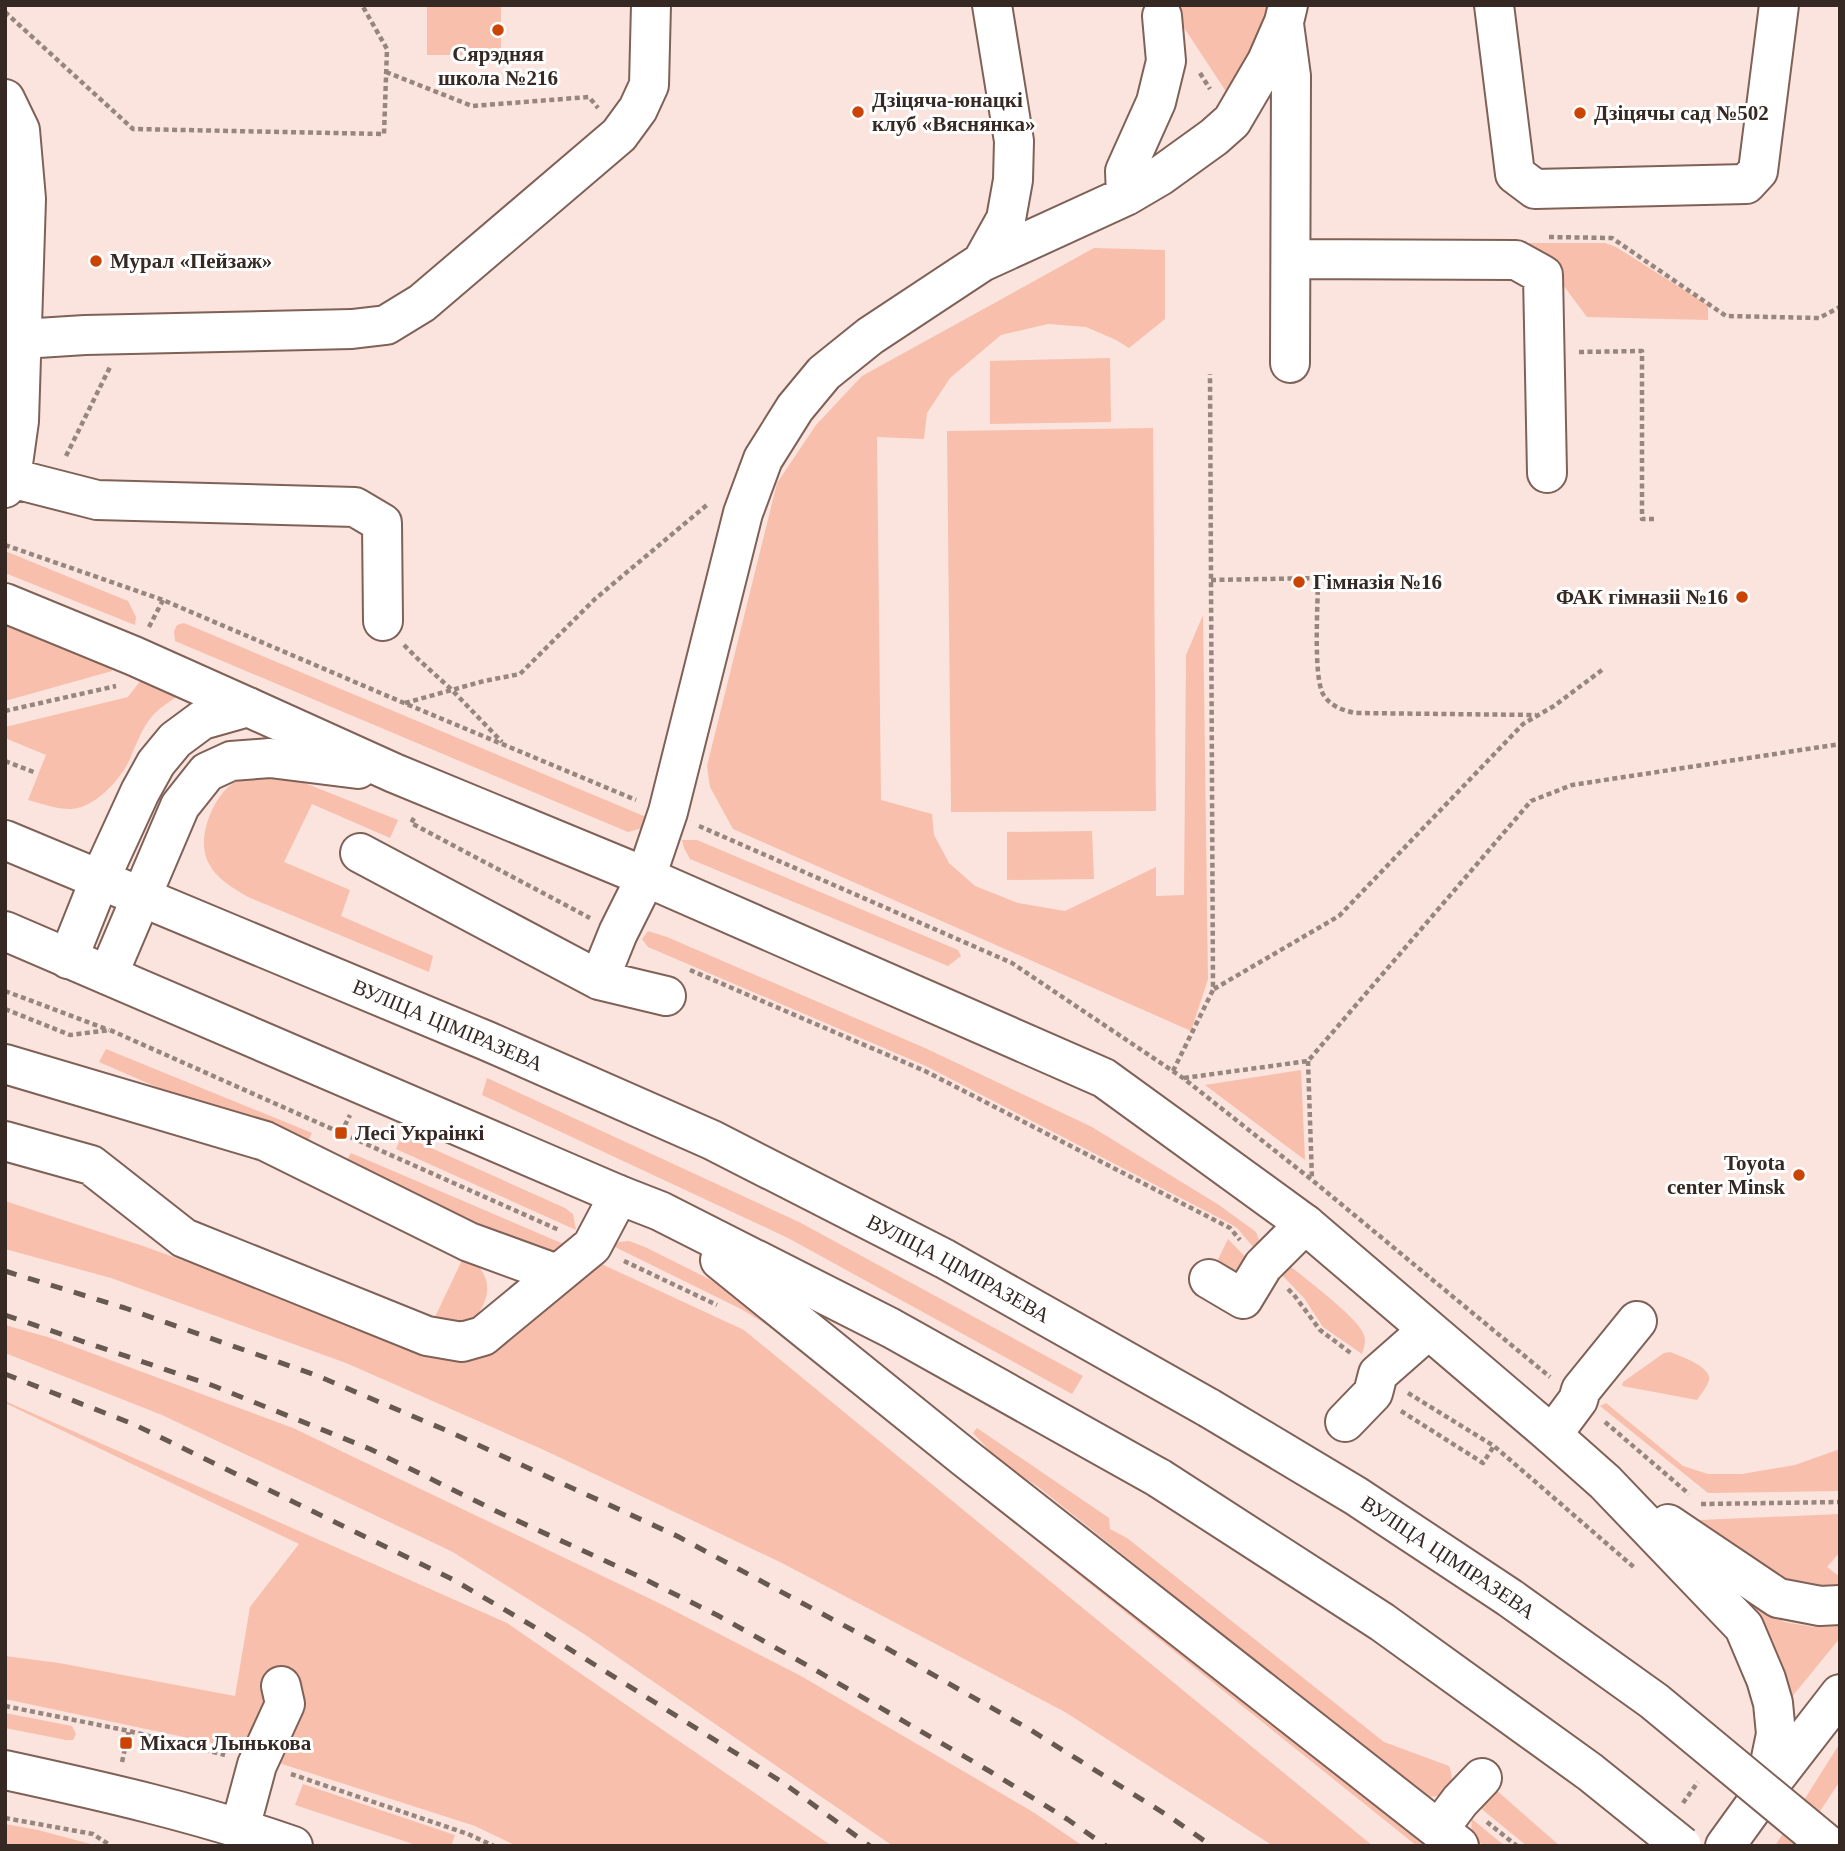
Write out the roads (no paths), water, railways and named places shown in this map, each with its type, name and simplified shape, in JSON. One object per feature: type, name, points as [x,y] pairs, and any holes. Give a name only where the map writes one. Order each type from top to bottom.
[{"type":"main road","points":[[22,339],[352,329],[386,325],[422,303],[619,135],[638,109],[649,85],[651,5]]},
{"type":"main road","points":[[982,262],[1006,219],[1013,180],[1014,141],[992,5]]},
{"type":"main road","points":[[1494,5],[1515,174],[1535,189],[1746,184],[1758,171],[1779,5]]},
{"type":"main road","points":[[599,980],[618,933],[646,877],[668,813],[743,513],[763,459],[795,408],[824,373],[870,336],[982,262],[1126,196],[1214,137],[1232,121],[1268,61],[1286,14]]},
{"type":"main road","points":[[1286,14],[1291,76],[1290,363]]},
{"type":"main road","points":[[1126,196],[1125,171],[1156,102],[1166,61],[1162,16]]},
{"type":"main road","points":[[5,99],[20,130],[26,199],[19,421],[8,483],[97,500],[355,507],[382,523],[383,621]]},
{"type":"main road","points":[[1291,259],[1516,260],[1543,275],[1547,473]]},
{"type":"main road","points":[[5,603],[134,656],[394,774],[646,877],[1104,1078],[1305,1224],[1552,1434],[1605,1482],[1744,1627],[1773,1703],[1776,1734],[1764,1792]]},
{"type":"main road","points":[[68,959],[139,792],[156,763],[175,740],[202,720],[248,707]]},
{"type":"main road","points":[[108,975],[180,806],[208,772],[231,761],[270,758],[394,774]]},
{"type":"main road","name":"ВУЛІЦА ЦІМІРАЗЕВА","points":[[5,840],[488,1041],[712,1140],[945,1259],[1209,1408],[1356,1496],[1510,1598],[1654,1701],[1831,1846]]},
{"type":"main road","points":[[360,853],[599,980],[674,981]]},
{"type":"main road","points":[[5,931],[660,1211],[891,1328],[1160,1478],[1382,1622],[1590,1772],[1678,1829]]},
{"type":"main road","points":[[5,1064],[265,1142],[469,1242],[557,1274]]},
{"type":"main road","points":[[5,1141],[91,1165],[184,1238],[426,1336],[462,1342],[483,1336],[593,1246],[620,1195]]},
{"type":"main road","points":[[660,1211],[964,1457],[1449,1837],[1460,1801],[1482,1778]]},
{"type":"main road","points":[[1209,1279],[1243,1299],[1263,1266],[1305,1224]]},
{"type":"main road","points":[[1552,1434],[1578,1399],[1581,1390],[1637,1321]]},
{"type":"main road","points":[[1345,1422],[1376,1384],[1428,1330]]},
{"type":"main road","points":[[1605,1482],[1778,1598],[1820,1606],[1840,1605]]},
{"type":"main road","points":[[240,1828],[257,1765],[285,1704],[281,1686]]},
{"type":"main road","points":[[1726,1846],[1840,1694]]},
{"type":"main road","points":[[5,1769],[115,1793],[240,1828],[293,1846]]},
{"type":"main road","points":[[1831,1846],[1840,1837]]},
{"type":"railway","points":[[5,1271],[125,1308],[318,1376],[450,1432],[677,1536],[886,1648],[1029,1729],[1212,1846]]},
{"type":"railway","points":[[5,1315],[214,1386],[370,1449],[636,1575],[717,1615],[812,1668],[991,1772],[1106,1846]]},
{"type":"railway","points":[[5,1374],[133,1424],[452,1579],[536,1628],[782,1782],[870,1846]]},
{"type":"place","name":"Сярэдняя школа №216","points":[[498,30]]},
{"type":"place","name":"Дзіцяча-юнацкі клуб «Вяснянка»","points":[[858,112]]},
{"type":"place","name":"Дзіцячы сад №502","points":[[1580,113]]},
{"type":"place","name":"Мурал «Пейзаж»","points":[[96,261]]},
{"type":"place","name":"Гімназія №16","points":[[1299,582]]},
{"type":"place","name":"ФАК гімназіі №16","points":[[1742,597]]},
{"type":"place","name":"Лесі Украінкі","points":[[341,1133]]},
{"type":"place","name":"Toyota center Minsk","points":[[1799,1175]]},
{"type":"place","name":"Міхася Лынькова","points":[[126,1743]]}]
